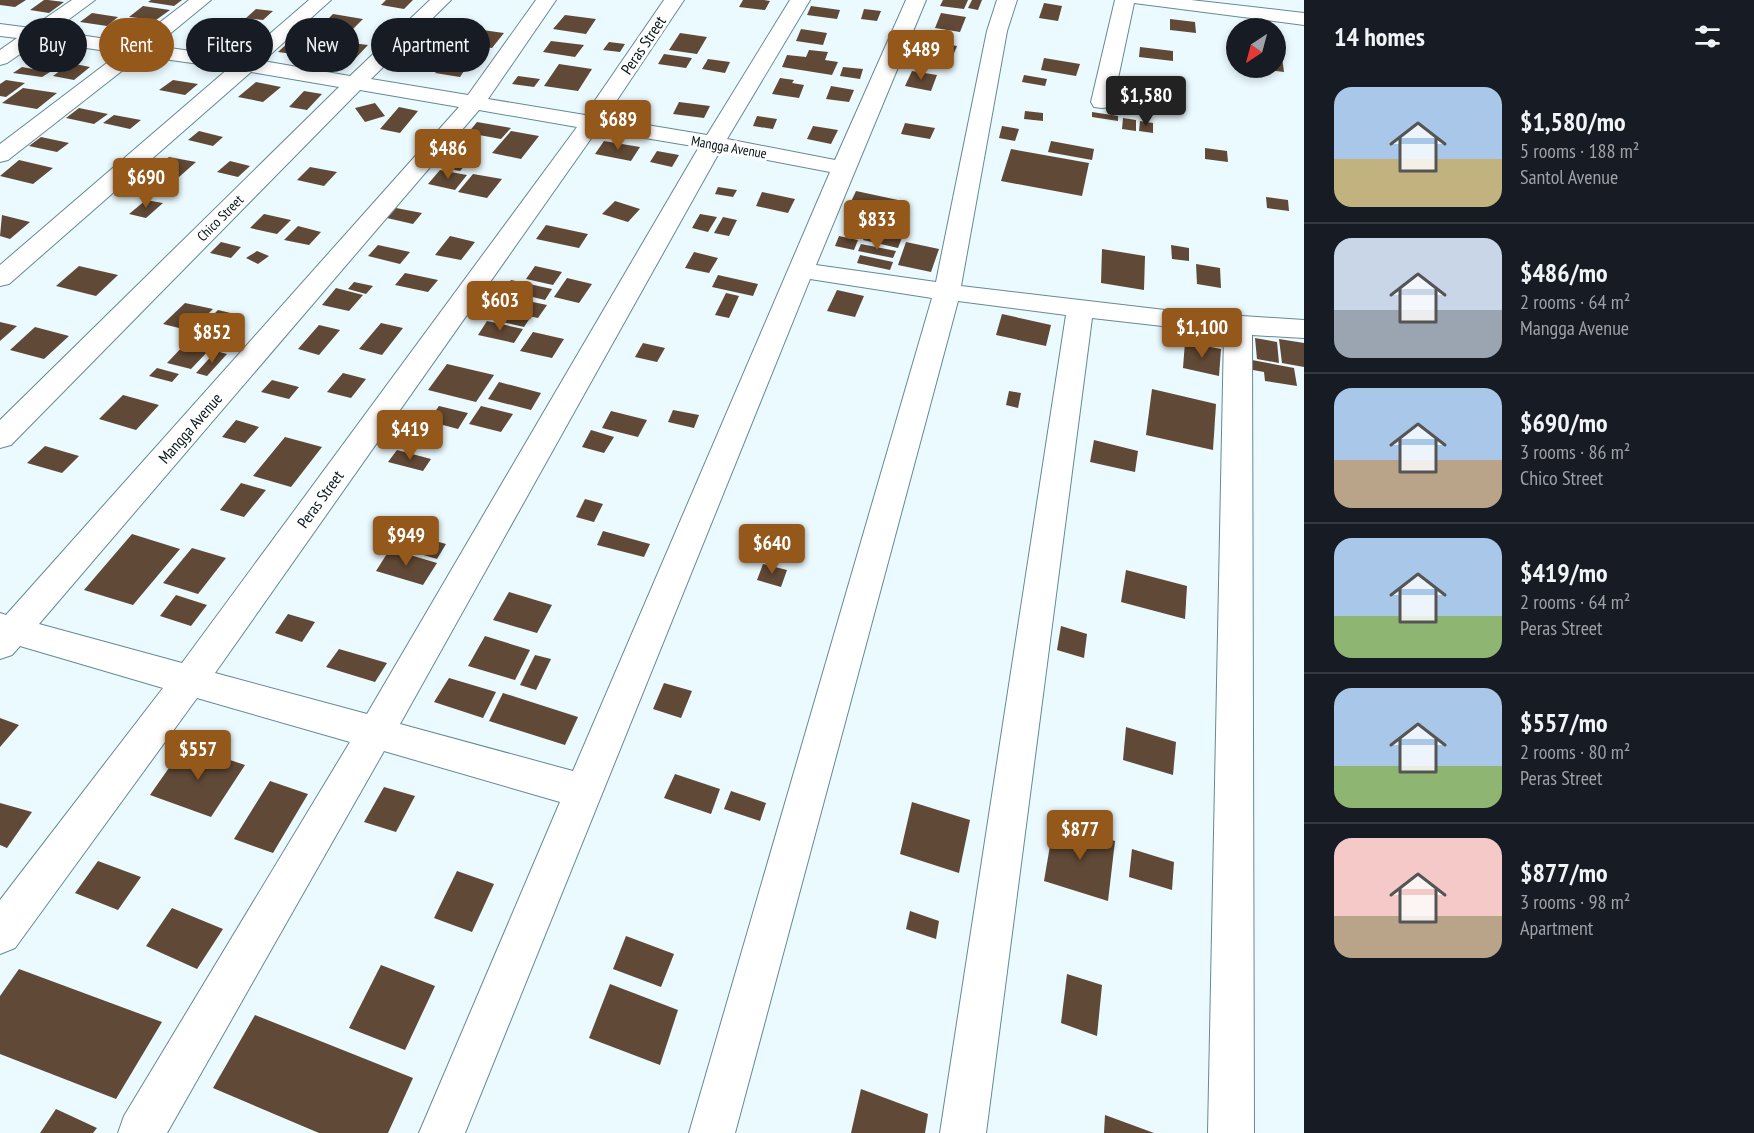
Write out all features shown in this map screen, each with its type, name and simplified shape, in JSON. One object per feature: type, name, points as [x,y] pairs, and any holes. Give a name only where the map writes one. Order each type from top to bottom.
[{"type":"street","points":[[59,18],[85,0]]},
{"type":"street","points":[[174,21],[201,0]]},
{"type":"street","points":[[273,43],[321,0]]},
{"type":"street","name":"Chico Street","points":[[0,438],[441,0]]},
{"type":"street","points":[[474,103],[546,0]]},
{"type":"street","name":"Peras Street","points":[[0,934],[189,681],[591,123],[674,0]]},
{"type":"street","points":[[141,1133],[376,732],[713,143],[800,0]]},
{"type":"street","points":[[442,1133],[843,168],[916,0]]},
{"type":"street","points":[[712,1133],[947,293],[997,31],[1007,0]]},
{"type":"street","points":[[1102,102],[1125,0]]},
{"type":"street","points":[[1141,0],[1230,5],[1304,19]]},
{"type":"street","name":"Mangga Avenue","points":[[0,30],[18,33]]},
{"type":"street","points":[[0,58],[18,46]]},
{"type":"street","name":"Mangga Avenue","points":[[273,69],[713,143],[843,168]]},
{"type":"street","points":[[0,155],[109,72]]},
{"type":"street","points":[[0,278],[241,72]]},
{"type":"street","name":"Mangga Avenue","points":[[4,634],[474,103]]},
{"type":"street","points":[[801,270],[947,293],[1080,309],[1238,327],[1304,329]]},
{"type":"street","points":[[963,1133],[1080,309]]},
{"type":"street","points":[[1231,1133],[1238,327]]},
{"type":"street","points":[[4,634],[189,681],[585,792]]},
{"type":"building","points":[[0,0],[26,0],[15,7],[0,5]]},
{"type":"building","points":[[44,0],[64,2],[49,13],[30,10]]},
{"type":"building","points":[[151,0],[182,0],[174,6],[148,2]]},
{"type":"building","points":[[386,0],[413,0],[404,9],[381,5]]},
{"type":"building","points":[[743,0],[770,1],[765,10],[739,7]]},
{"type":"building","points":[[943,0],[968,0],[964,9],[940,6]]},
{"type":"building","points":[[972,0],[982,0],[978,10],[968,8]]},
{"type":"building","points":[[1044,3],[1062,6],[1058,21],[1039,18]]},
{"type":"building","points":[[143,6],[170,10],[159,18],[129,17]]},
{"type":"building","points":[[811,6],[840,10],[837,19],[807,15]]},
{"type":"building","points":[[256,9],[273,11],[265,18],[246,18]]},
{"type":"building","points":[[864,9],[881,11],[877,21],[861,19]]},
{"type":"building","points":[[92,13],[118,17],[99,18],[99,25],[87,23],[85,18]]},
{"type":"building","points":[[941,13],[966,17],[960,32],[935,28]]},
{"type":"building","points":[[333,14],[357,18],[329,18]]},
{"type":"building","points":[[565,15],[596,19],[586,34],[553,29]]},
{"type":"building","points":[[1170,19],[1195,22],[1196,33],[1170,30]]},
{"type":"building","points":[[801,29],[827,33],[823,45],[796,41]]},
{"type":"building","points":[[490,31],[504,33],[490,48]]},
{"type":"building","points":[[680,33],[707,37],[697,54],[669,50]]},
{"type":"building","points":[[551,41],[584,45],[575,57],[543,52]]},
{"type":"building","points":[[609,42],[625,44],[620,52],[603,50]]},
{"type":"building","points":[[359,44],[368,45],[359,55]]},
{"type":"building","points":[[946,44],[957,46],[952,58],[941,56]]},
{"type":"building","points":[[285,46],[285,53],[278,52]]},
{"type":"building","points":[[1140,47],[1173,51],[1173,61],[1139,57]]},
{"type":"building","points":[[809,50],[828,52],[825,60],[838,62],[832,75],[782,67],[787,55],[806,57]]},
{"type":"building","points":[[664,54],[692,58],[686,68],[658,64]]},
{"type":"building","points":[[1044,58],[1080,64],[1076,76],[1041,70]]},
{"type":"building","points":[[708,59],[730,62],[725,73],[702,69]]},
{"type":"building","points":[[559,64],[592,69],[578,91],[544,86]]},
{"type":"building","points":[[843,67],[863,69],[860,79],[840,76]]},
{"type":"building","points":[[18,70],[18,72],[50,72],[42,77],[13,73]]},
{"type":"building","points":[[912,71],[937,75],[931,91],[905,86]]},
{"type":"building","points":[[58,72],[84,72],[74,80],[53,76]]},
{"type":"building","points":[[436,72],[463,72],[460,77]]},
{"type":"building","points":[[1024,75],[1047,79],[1045,86],[1022,82]]},
{"type":"building","points":[[518,76],[540,79],[534,87],[512,84]]},
{"type":"building","points":[[780,78],[794,80],[792,83],[804,85],[799,98],[772,94]]},
{"type":"building","points":[[6,80],[25,83],[6,97],[0,96],[0,84]]},
{"type":"building","points":[[173,80],[198,84],[185,95],[159,90]]},
{"type":"building","points":[[256,82],[281,87],[263,102],[238,97]]},
{"type":"building","points":[[831,86],[854,90],[849,102],[826,99]]},
{"type":"building","points":[[23,88],[57,93],[37,109],[2,103]]},
{"type":"building","points":[[304,91],[322,94],[307,110],[289,107]]},
{"type":"building","points":[[679,102],[710,106],[704,118],[673,114]]},
{"type":"building","points":[[375,103],[385,116],[365,122],[355,108]]},
{"type":"building","points":[[399,107],[418,111],[400,133],[380,129]]},
{"type":"building","points":[[79,108],[108,114],[94,124],[66,118]]},
{"type":"building","points":[[1025,111],[1043,113],[1043,121],[1024,119]]},
{"type":"building","points":[[1092,112],[1118,116],[1118,121],[1092,117]]},
{"type":"building","points":[[114,115],[141,120],[130,129],[103,123]]},
{"type":"building","points":[[757,116],[777,119],[773,129],[753,126]]},
{"type":"building","points":[[1123,118],[1136,120],[1136,131],[1122,129]]},
{"type":"building","points":[[1140,121],[1153,123],[1153,133],[1139,131]]},
{"type":"building","points":[[477,122],[511,128],[501,139],[468,133]]},
{"type":"building","points":[[905,123],[935,128],[930,139],[901,134]]},
{"type":"building","points":[[813,126],[838,130],[831,144],[807,139]]},
{"type":"building","points":[[1002,126],[1019,129],[1015,141],[999,138]]},
{"type":"building","points":[[199,131],[223,137],[213,146],[188,140]]},
{"type":"building","points":[[511,131],[539,136],[521,159],[492,153]]},
{"type":"building","points":[[41,137],[69,143],[57,152],[29,146]]},
{"type":"building","points":[[604,141],[640,147],[631,161],[595,154]]},
{"type":"building","points":[[1051,141],[1094,149],[1092,160],[1048,152]]},
{"type":"building","points":[[1205,148],[1227,151],[1228,162],[1205,159]]},
{"type":"building","points":[[1011,149],[1089,163],[1082,196],[1001,181]]},
{"type":"building","points":[[657,151],[679,155],[672,167],[650,162]]},
{"type":"building","points":[[448,156],[469,161],[460,171],[438,167]]},
{"type":"building","points":[[169,157],[196,162],[179,177],[151,171]]},
{"type":"building","points":[[19,160],[53,168],[33,184],[0,176]]},
{"type":"building","points":[[230,161],[250,166],[238,177],[217,172]]},
{"type":"building","points":[[310,167],[337,172],[324,186],[297,180]]},
{"type":"building","points":[[440,170],[467,175],[455,190],[428,184]]},
{"type":"building","points":[[473,174],[502,179],[487,198],[458,192]]},
{"type":"building","points":[[718,187],[737,190],[733,197],[715,194]]},
{"type":"building","points":[[856,191],[898,200],[892,217],[848,208]]},
{"type":"building","points":[[762,192],[795,199],[788,213],[756,206]]},
{"type":"building","points":[[1266,197],[1288,200],[1289,211],[1267,208]]},
{"type":"building","points":[[146,200],[163,203],[146,218],[129,214]]},
{"type":"building","points":[[615,201],[640,209],[628,222],[602,214]]},
{"type":"building","points":[[396,208],[422,213],[413,224],[387,218]]},
{"type":"building","points":[[264,214],[291,220],[277,234],[250,228]]},
{"type":"building","points":[[700,214],[717,217],[708,232],[692,228]]},
{"type":"building","points":[[2,215],[30,222],[10,239],[0,236]]},
{"type":"building","points":[[723,217],[737,220],[729,236],[714,233]]},
{"type":"building","points":[[871,220],[906,227],[898,248],[863,240]]},
{"type":"building","points":[[546,225],[588,234],[579,248],[536,239]]},
{"type":"building","points":[[298,226],[321,232],[309,245],[284,240]]},
{"type":"building","points":[[450,236],[475,242],[461,260],[435,255]]},
{"type":"building","points":[[839,236],[858,240],[854,250],[835,246]]},
{"type":"building","points":[[221,242],[241,247],[231,258],[210,253]]},
{"type":"building","points":[[906,242],[939,249],[931,272],[898,265]]},
{"type":"building","points":[[861,244],[896,251],[893,258],[858,251]]},
{"type":"building","points":[[378,245],[410,252],[400,264],[368,256]]},
{"type":"building","points":[[1171,245],[1189,248],[1189,261],[1172,259]]},
{"type":"building","points":[[1102,249],[1145,256],[1144,290],[1101,283]]},
{"type":"building","points":[[257,251],[269,256],[258,264],[246,258]]},
{"type":"building","points":[[694,252],[718,258],[709,273],[685,268]]},
{"type":"building","points":[[860,255],[893,262],[890,270],[857,263]]},
{"type":"building","points":[[1196,264],[1220,268],[1221,288],[1197,284]]},
{"type":"building","points":[[79,266],[118,275],[96,296],[56,286]]},
{"type":"building","points":[[535,266],[562,272],[553,285],[526,279]]},
{"type":"building","points":[[405,273],[438,280],[428,292],[395,285]]},
{"type":"building","points":[[718,275],[758,284],[753,296],[712,287]]},
{"type":"building","points":[[567,278],[592,284],[579,303],[554,297]]},
{"type":"building","points":[[511,280],[552,289],[545,300],[504,290]]},
{"type":"building","points":[[354,282],[373,286],[366,294],[348,289]]},
{"type":"building","points":[[336,288],[363,295],[349,311],[322,305]]},
{"type":"building","points":[[837,290],[864,296],[855,317],[827,311]]},
{"type":"building","points":[[726,293],[739,296],[729,318],[715,315]]},
{"type":"building","points":[[528,301],[547,305],[538,318],[519,314]]},
{"type":"building","points":[[185,303],[213,309],[191,331],[163,324]]},
{"type":"building","points":[[218,310],[239,315],[222,332],[201,327]]},
{"type":"building","points":[[496,310],[530,318],[524,327],[489,319]]},
{"type":"building","points":[[1002,314],[1051,325],[1046,346],[996,335]]},
{"type":"building","points":[[487,321],[523,329],[514,343],[478,335]]},
{"type":"building","points":[[0,322],[17,326],[0,341]]},
{"type":"building","points":[[381,323],[403,328],[382,355],[359,349]]},
{"type":"building","points":[[319,325],[340,330],[319,355],[298,349]]},
{"type":"building","points":[[35,327],[69,336],[44,359],[10,350]]},
{"type":"building","points":[[533,332],[564,339],[552,358],[520,351]]},
{"type":"building","points":[[1255,338],[1277,342],[1279,363],[1257,359]]},
{"type":"building","points":[[1279,339],[1304,343],[1304,367],[1282,363]]},
{"type":"building","points":[[1185,342],[1221,349],[1219,376],[1183,368]]},
{"type":"building","points":[[186,343],[210,349],[191,369],[167,363]]},
{"type":"building","points":[[643,343],[665,348],[657,362],[635,357]]},
{"type":"building","points":[[216,351],[227,354],[207,376],[196,373]]},
{"type":"building","points":[[1252,360],[1294,368],[1297,386],[1265,381],[1264,372],[1253,370]]},
{"type":"building","points":[[447,364],[494,375],[476,402],[428,390]]},
{"type":"building","points":[[157,368],[179,374],[172,382],[149,376]]},
{"type":"building","points":[[343,373],[366,379],[351,398],[327,392]]},
{"type":"building","points":[[272,380],[299,387],[289,399],[261,392]]},
{"type":"building","points":[[499,382],[541,393],[531,410],[488,399]]},
{"type":"building","points":[[1152,389],[1216,404],[1213,450],[1146,435]]},
{"type":"building","points":[[1009,391],[1021,393],[1018,408],[1006,405]]},
{"type":"building","points":[[123,395],[159,405],[136,430],[99,419]]},
{"type":"building","points":[[439,406],[468,413],[458,429],[428,421]]},
{"type":"building","points":[[481,406],[513,414],[501,432],[469,424]]},
{"type":"building","points":[[673,410],[699,415],[694,428],[668,422]]},
{"type":"building","points":[[611,411],[647,420],[638,437],[602,428]]},
{"type":"building","points":[[236,420],[259,427],[245,443],[222,437]]},
{"type":"building","points":[[591,430],[614,437],[604,453],[582,447]]},
{"type":"building","points":[[285,437],[322,447],[291,487],[253,476]]},
{"type":"building","points":[[1094,440],[1138,451],[1135,472],[1090,462]]},
{"type":"building","points":[[45,446],[79,456],[62,473],[27,463]]},
{"type":"building","points":[[397,450],[431,459],[423,471],[388,462]]},
{"type":"building","points":[[241,483],[266,490],[244,517],[220,510]]},
{"type":"building","points":[[585,499],[603,504],[594,522],[576,517]]},
{"type":"building","points":[[603,531],[650,544],[644,557],[597,545]]},
{"type":"building","points":[[403,532],[446,544],[437,559],[393,546]]},
{"type":"building","points":[[132,534],[180,549],[133,605],[84,590]]},
{"type":"building","points":[[192,548],[226,558],[198,594],[163,583]]},
{"type":"building","points":[[390,549],[437,563],[423,585],[376,571]]},
{"type":"building","points":[[763,564],[787,570],[781,587],[757,580]]},
{"type":"building","points":[[1126,570],[1187,586],[1185,619],[1121,602]]},
{"type":"building","points":[[509,592],[552,605],[537,633],[493,620]]},
{"type":"building","points":[[176,595],[207,605],[191,626],[160,616]]},
{"type":"building","points":[[288,614],[315,622],[302,642],[275,633]]},
{"type":"building","points":[[1061,626],[1087,634],[1084,658],[1057,650]]},
{"type":"building","points":[[485,636],[530,650],[515,680],[468,666]]},
{"type":"building","points":[[339,649],[387,663],[375,682],[326,667]]},
{"type":"building","points":[[535,655],[551,659],[536,690],[520,685]]},
{"type":"building","points":[[449,678],[496,692],[483,718],[434,702]]},
{"type":"building","points":[[664,683],[692,691],[681,718],[653,709]]},
{"type":"building","points":[[503,693],[578,717],[565,745],[489,721]]},
{"type":"building","points":[[0,718],[19,725],[0,747]]},
{"type":"building","points":[[1126,727],[1176,742],[1173,775],[1123,760]]},
{"type":"building","points":[[185,745],[245,765],[211,817],[150,795]]},
{"type":"building","points":[[675,774],[720,789],[711,814],[664,798]]},
{"type":"building","points":[[270,781],[308,794],[273,853],[234,839]]},
{"type":"building","points":[[384,787],[415,796],[396,832],[364,822]]},
{"type":"building","points":[[731,791],[766,803],[760,821],[724,809]]},
{"type":"building","points":[[912,802],[970,820],[959,873],[900,854]]},
{"type":"building","points":[[0,803],[32,812],[7,848],[0,845]]},
{"type":"building","points":[[1054,822],[1115,841],[1108,901],[1044,881]]},
{"type":"building","points":[[1132,849],[1174,862],[1172,890],[1129,877]]},
{"type":"building","points":[[98,861],[141,877],[118,910],[75,893]]},
{"type":"building","points":[[457,871],[494,884],[472,932],[434,918]]},
{"type":"building","points":[[172,908],[223,929],[197,969],[146,946]]},
{"type":"building","points":[[910,911],[939,921],[936,939],[906,929]]},
{"type":"building","points":[[626,936],[674,954],[661,987],[613,969]]},
{"type":"building","points":[[381,965],[435,986],[405,1050],[349,1028]]},
{"type":"building","points":[[19,969],[162,1022],[116,1099],[0,1054],[0,996]]},
{"type":"building","points":[[1067,974],[1102,985],[1097,1036],[1061,1023]]},
{"type":"building","points":[[610,984],[678,1010],[660,1065],[589,1038]]},
{"type":"building","points":[[255,1015],[413,1078],[388,1133],[319,1133],[213,1088]]},
{"type":"building","points":[[861,1089],[928,1114],[925,1133],[851,1133]]},
{"type":"building","points":[[56,1109],[97,1128],[93,1133],[40,1133]]},
{"type":"building","points":[[1105,1115],[1154,1133],[1104,1133]]}]
